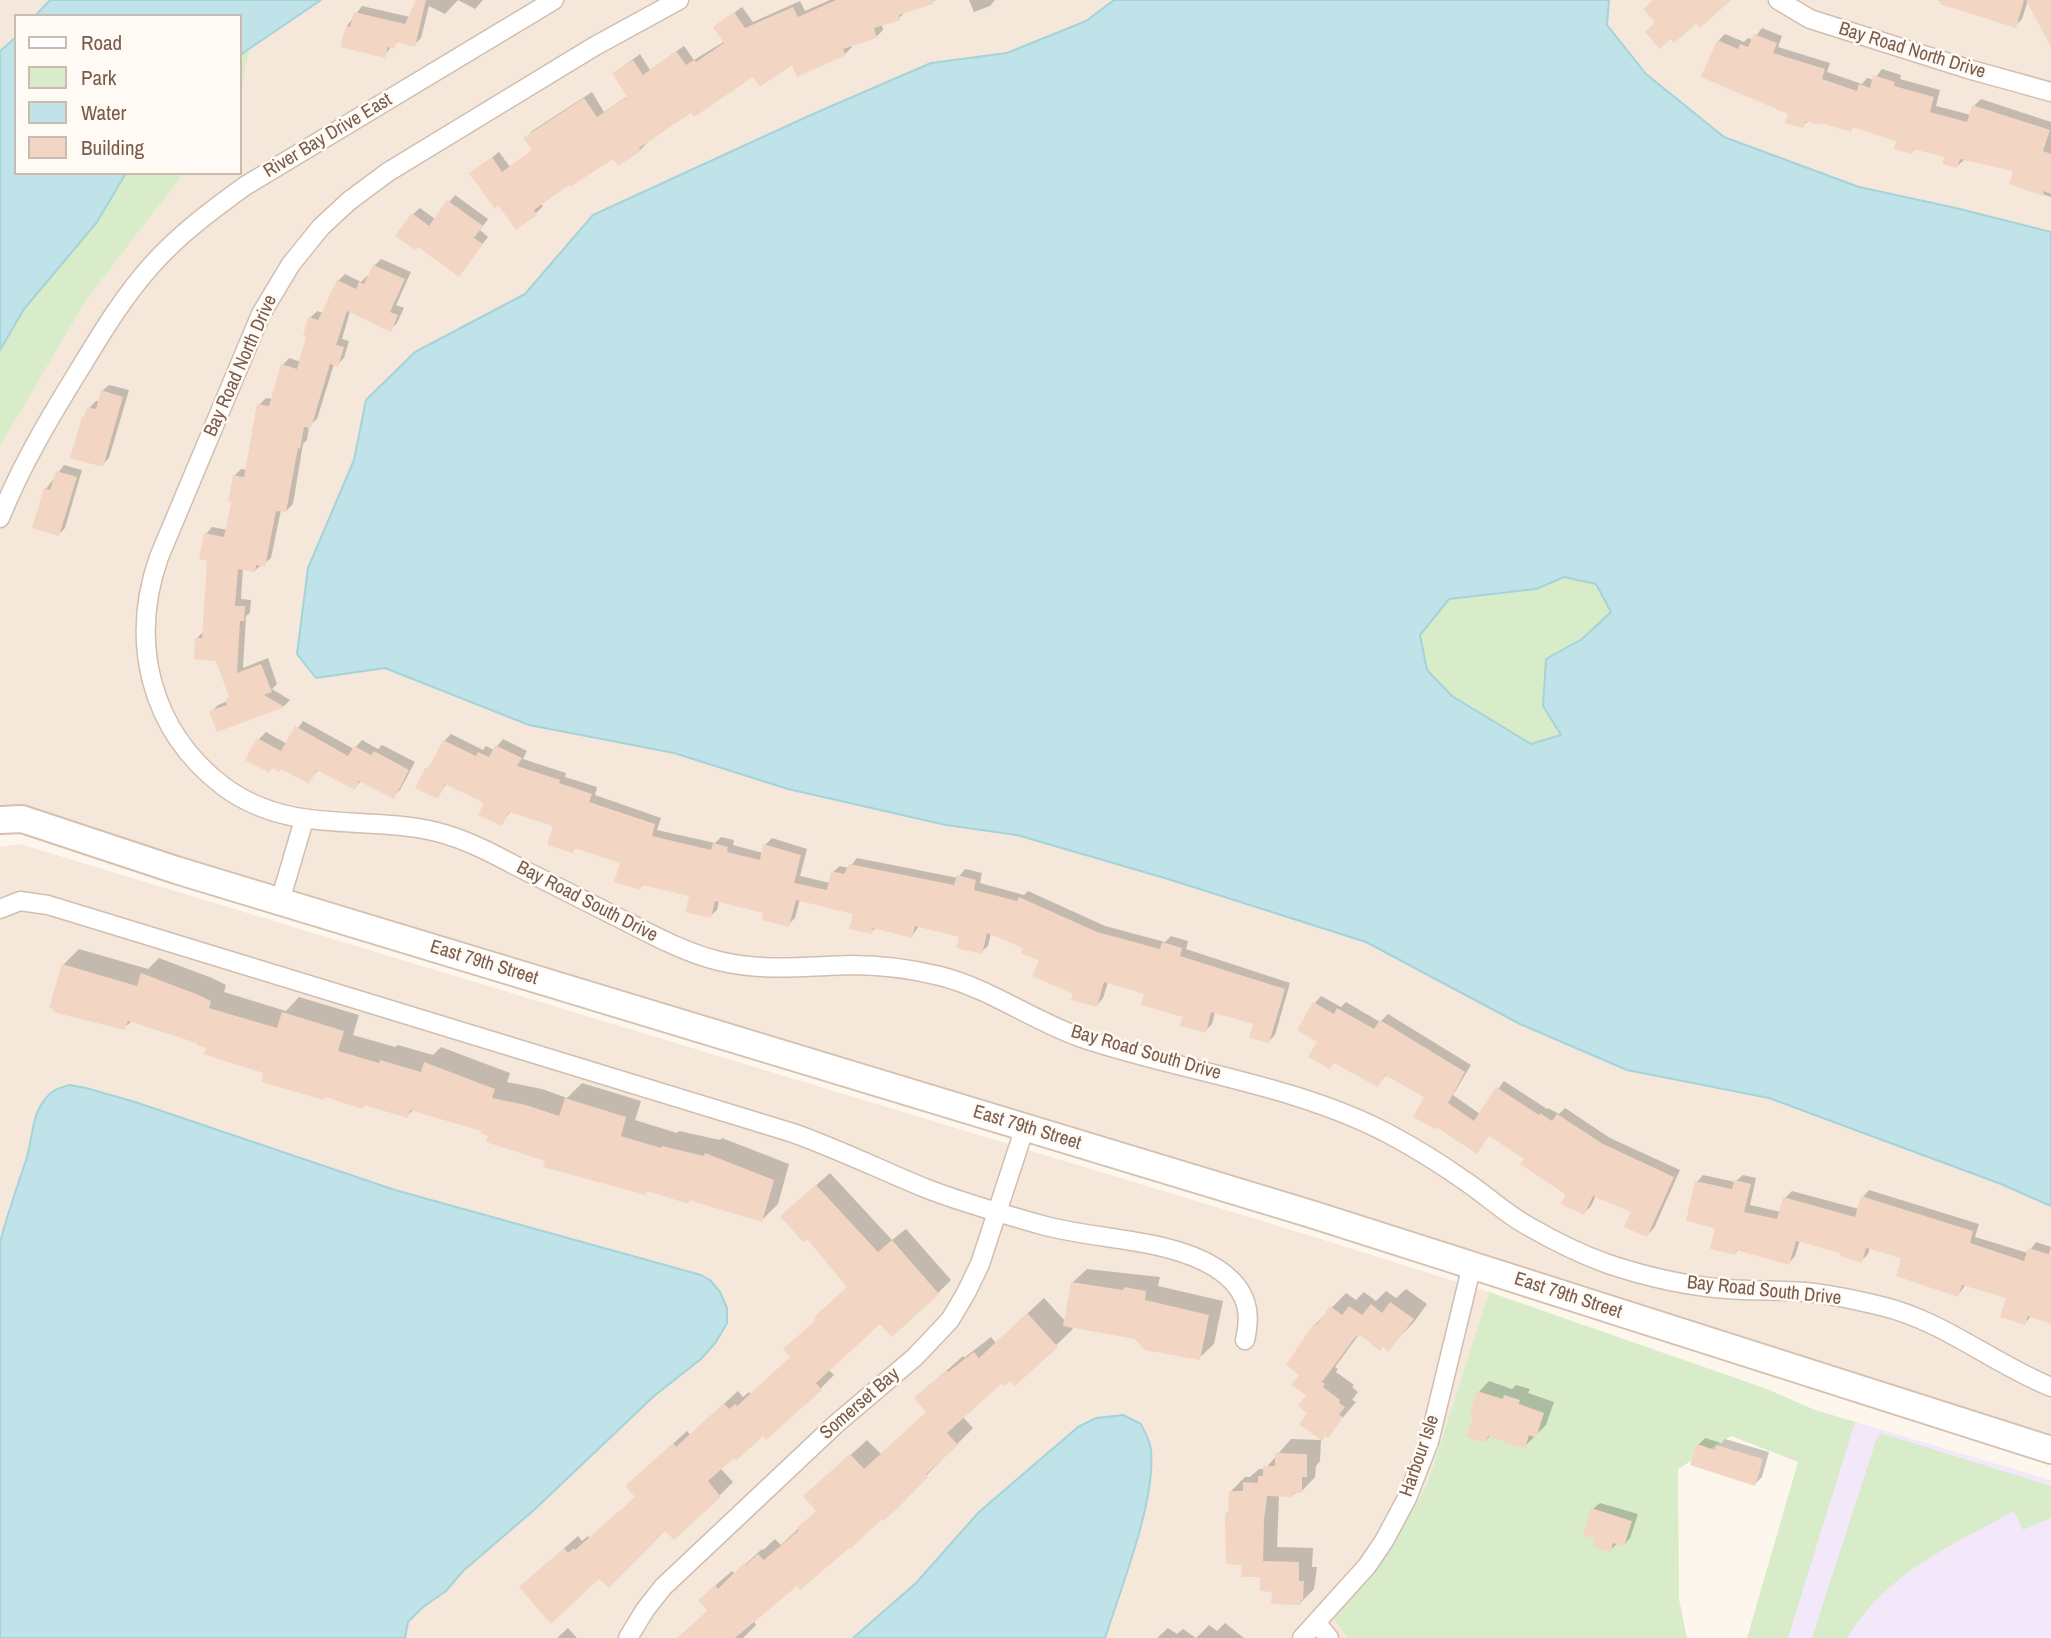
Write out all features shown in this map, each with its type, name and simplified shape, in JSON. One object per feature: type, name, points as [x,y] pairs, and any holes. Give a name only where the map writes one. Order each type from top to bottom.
[{"type":"street","name":"River Bay Drive East","points":[[0,518],[35,445],[100,335],[136,284],[167,249],[245,186],[554,0]]},
{"type":"street","name":"Bay Road North Drive","points":[[168,720],[155,691],[146,654],[145,624],[150,586],[159,557],[254,331],[270,297],[291,264],[335,213],[388,172],[595,46],[679,0]]},
{"type":"street","name":"Bay Road North Drive","points":[[1778,0],[1810,19],[2051,92]]},
{"type":"street","name":"Bay Road South Drive","points":[[168,720],[194,760],[224,786],[267,809],[304,820],[383,823],[422,828],[450,836],[486,851],[667,943],[722,962],[770,969],[838,965],[888,966],[937,975],[965,984],[1078,1037],[1281,1092],[1319,1104],[1374,1127],[1460,1177],[1523,1224],[1602,1262],[1668,1281],[1725,1289],[1806,1292],[1882,1306],[1940,1327],[2051,1387]]},
{"type":"street","name":"East 79th Street","points":[[0,820],[22,819],[280,901],[1025,1127],[1472,1265],[2051,1450]]},
{"type":"street","points":[[280,901],[304,820]]},
{"type":"street","points":[[0,909],[20,901],[31,901],[61,909],[793,1133],[838,1149],[926,1188],[1045,1226],[1188,1255],[1213,1266],[1230,1278],[1243,1297],[1250,1320],[1245,1340]]},
{"type":"street","name":"Somerset Bay","points":[[628,1638],[645,1609],[663,1587],[836,1424],[915,1357],[943,1328],[975,1275],[1025,1127]]},
{"type":"street","name":"Harbour Isle","points":[[1302,1638],[1373,1558],[1416,1479],[1429,1442],[1472,1265]]},
{"type":"street","points":[[1317,1623],[1329,1638]]},
{"type":"shaded area","points":[[0,0],[50,0],[37,14],[14,14],[14,39],[0,51]]},
{"type":"shaded area","points":[[321,0],[1114,0],[1086,21],[1006,53],[931,63],[593,215],[525,294],[415,352],[366,401],[354,460],[308,569],[316,678],[385,668],[529,725],[674,753],[788,789],[946,825],[1017,835],[1168,879],[1366,942],[1520,1024],[1627,1070],[1769,1098],[2001,1184],[2051,1206],[2051,1440],[0,814],[0,446],[87,299],[182,175],[242,175],[242,87],[250,48]]},
{"type":"shaded area","points":[[1609,0],[2051,0],[2051,232],[1859,187],[1724,137],[1646,74],[1607,25]]},
{"type":"shaded area","points":[[20,844],[1489,1292],[1427,1485],[1376,1571],[1332,1616],[1348,1638],[1105,1638],[1141,1520],[1150,1480],[916,1583],[853,1638],[405,1638],[408,1622],[423,1607],[446,1591],[463,1571],[534,1510],[654,1396],[701,1359],[727,1323],[701,1275],[395,1190],[135,1102],[53,1090],[43,1100],[32,1127],[27,1157],[10,1204],[0,1243],[0,847]]},
{"type":"shaded area","points":[[1815,1410],[2051,1480],[2051,1638],[1748,1638]]},
{"type":"green space","points":[[250,48],[242,87],[242,54]]},
{"type":"green space","points":[[125,175],[182,175],[87,299],[0,446],[0,350],[24,309],[97,222]]},
{"type":"green space","points":[[1564,577],[1596,583],[1611,612],[1582,639],[1546,659],[1543,706],[1561,735],[1531,744],[1452,696],[1427,670],[1420,635],[1449,599],[1536,590]]},
{"type":"green space","points":[[1489,1292],[1855,1422],[1788,1638],[1747,1638],[1798,1462],[1731,1436],[1678,1469],[1679,1599],[1687,1638],[1348,1638],[1332,1616],[1376,1571],[1427,1485]]},
{"type":"green space","points":[[1881,1433],[2051,1486],[2051,1518],[2023,1530],[2014,1511],[1943,1550],[1900,1578],[1863,1615],[1847,1638],[1812,1638],[1876,1440]]},
{"type":"water","points":[[50,0],[321,0],[242,54],[242,14],[37,14]]},
{"type":"water","points":[[1114,0],[1609,0],[1607,25],[1646,74],[1724,137],[1859,187],[2051,232],[2051,1206],[2001,1184],[1769,1098],[1627,1070],[1520,1024],[1366,942],[1168,879],[1017,835],[946,825],[788,789],[674,753],[529,725],[385,668],[316,678],[297,654],[308,568],[354,460],[366,400],[415,352],[525,294],[593,215],[931,63],[1007,53],[1086,21]],"holes":[[[1564,577],[1596,584],[1611,612],[1582,639],[1546,659],[1543,706],[1561,735],[1531,744],[1452,696],[1427,670],[1420,635],[1449,599],[1536,589]]]},
{"type":"water","points":[[14,39],[14,175],[125,175],[97,222],[24,309],[0,350],[0,51]]},
{"type":"water","points":[[69,1085],[135,1102],[395,1190],[701,1275],[710,1280],[720,1292],[727,1308],[727,1323],[716,1342],[701,1359],[654,1396],[534,1510],[463,1571],[446,1591],[423,1607],[408,1622],[405,1638],[0,1638],[0,1243],[41,1105],[51,1093]]},
{"type":"water","points":[[1123,1415],[1141,1424],[1150,1447],[1151,1470],[1136,1544],[1105,1638],[853,1638],[916,1583],[979,1512],[1078,1427],[1096,1418]]},
{"type":"building","points":[[416,0],[426,0],[415,47],[396,42],[395,49],[388,47],[385,58],[340,47],[346,26],[350,27],[354,12],[405,24]]},
{"type":"building","points":[[836,0],[933,0],[933,4],[899,15],[900,20],[874,28],[877,38],[843,49],[846,55],[797,77],[792,65],[760,87],[753,77],[694,117],[691,113],[639,148],[641,151],[618,166],[613,159],[570,187],[569,185],[534,210],[537,215],[516,230],[498,205],[495,209],[469,173],[492,157],[502,172],[532,150],[523,138],[584,98],[597,117],[627,97],[612,73],[633,60],[643,75],[676,51],[686,65],[694,60],[696,62],[724,43],[713,27],[734,12],[745,28],[793,7],[798,17]]},
{"type":"building","points":[[1653,0],[1731,0],[1700,28],[1696,24],[1674,43],[1671,39],[1660,49],[1645,32],[1655,22],[1643,9]]},
{"type":"building","points":[[1941,0],[2024,0],[2016,28],[1940,4]]},
{"type":"building","points":[[2026,0],[2051,0],[2051,47]]},
{"type":"building","points":[[1754,34],[1777,43],[1773,53],[1825,69],[1822,79],[1857,91],[1859,84],[1870,88],[1873,75],[1895,82],[1894,86],[1934,97],[1930,112],[1967,122],[1972,105],[2050,130],[2043,151],[2051,154],[2051,194],[2044,191],[2043,196],[2009,184],[2013,171],[1960,159],[1957,168],[1942,164],[1944,157],[1913,149],[1912,154],[1894,149],[1896,141],[1852,127],[1851,132],[1821,123],[1820,125],[1806,121],[1803,128],[1785,123],[1788,114],[1701,77],[1717,40],[1738,49],[1740,44],[1748,47]]},
{"type":"building","points":[[447,200],[483,226],[474,238],[483,244],[459,277],[418,247],[415,250],[395,236],[412,213],[429,226]]},
{"type":"building","points":[[373,265],[405,279],[390,312],[398,315],[391,332],[347,311],[336,345],[344,347],[338,367],[330,364],[311,428],[304,427],[286,512],[276,511],[265,567],[256,565],[255,572],[238,569],[235,606],[245,606],[244,621],[240,621],[237,673],[261,664],[272,692],[264,695],[285,707],[217,732],[209,711],[227,705],[225,699],[229,697],[216,661],[194,659],[195,638],[202,638],[207,561],[199,559],[204,533],[224,537],[233,475],[244,477],[257,404],[269,406],[281,364],[297,369],[306,337],[303,336],[308,317],[318,320],[337,280],[356,289],[359,282],[364,284]]},
{"type":"building","points":[[101,390],[123,397],[103,467],[70,458],[82,417],[87,407],[96,409]]},
{"type":"building","points":[[56,471],[77,477],[59,536],[32,528],[44,488],[50,490]]},
{"type":"building","points":[[295,726],[348,756],[354,746],[371,755],[374,751],[409,770],[394,799],[359,781],[355,790],[317,770],[309,784],[281,769],[279,772],[272,768],[269,773],[245,760],[257,738],[281,751]]},
{"type":"building","points":[[443,740],[476,756],[478,752],[489,757],[495,745],[522,758],[517,766],[592,794],[589,802],[655,824],[652,836],[711,850],[713,843],[728,847],[727,852],[760,860],[763,844],[801,855],[794,883],[827,890],[831,871],[844,874],[849,864],[954,885],[957,875],[976,880],[974,890],[1017,901],[1019,897],[1097,932],[1160,949],[1162,942],[1182,948],[1180,956],[1285,989],[1269,1043],[1249,1038],[1253,1024],[1211,1012],[1206,1033],[1180,1026],[1183,1017],[1141,1005],[1144,994],[1104,982],[1097,1007],[1071,1000],[1073,994],[1032,976],[1039,961],[1021,953],[1023,948],[987,933],[982,954],[956,948],[959,937],[915,926],[912,938],[873,928],[872,934],[849,929],[853,914],[796,900],[789,927],[762,920],[763,913],[715,901],[711,918],[685,912],[689,896],[642,885],[640,890],[614,882],[620,863],[574,848],[573,853],[547,845],[553,826],[509,812],[502,826],[478,815],[484,803],[445,784],[438,799],[415,788]]},
{"type":"building","points":[[62,964],[137,986],[141,973],[211,1001],[209,1008],[277,1028],[282,1012],[344,1031],[338,1051],[421,1072],[424,1062],[495,1089],[492,1098],[559,1116],[565,1098],[626,1117],[621,1136],[661,1148],[662,1146],[704,1156],[705,1153],[774,1180],[762,1222],[689,1200],[689,1204],[647,1191],[646,1195],[543,1167],[545,1161],[486,1142],[488,1136],[480,1133],[481,1131],[410,1110],[408,1118],[364,1105],[363,1109],[325,1097],[324,1100],[261,1082],[263,1073],[203,1054],[206,1048],[197,1043],[128,1021],[125,1030],[53,1012],[54,1009],[49,1008]]},
{"type":"building","points":[[1313,1002],[1334,1014],[1337,1008],[1374,1029],[1380,1020],[1465,1072],[1448,1103],[1474,1121],[1496,1087],[1539,1115],[1540,1113],[1552,1121],[1557,1114],[1603,1144],[1674,1177],[1647,1237],[1624,1227],[1631,1212],[1593,1196],[1584,1215],[1561,1204],[1565,1194],[1520,1164],[1524,1159],[1489,1136],[1477,1154],[1436,1127],[1435,1129],[1413,1117],[1424,1097],[1385,1075],[1378,1087],[1334,1063],[1330,1069],[1308,1057],[1317,1042],[1297,1030]]},
{"type":"building","points":[[1734,1180],[1751,1184],[1744,1212],[1777,1219],[1783,1197],[1855,1217],[1861,1196],[1973,1231],[1970,1243],[2024,1261],[2028,1248],[2051,1255],[2051,1324],[2028,1316],[2025,1325],[2000,1317],[2006,1298],[1962,1285],[1958,1297],[1896,1276],[1901,1258],[1866,1248],[1862,1263],[1840,1256],[1841,1253],[1796,1241],[1789,1265],[1736,1250],[1735,1255],[1710,1249],[1715,1228],[1686,1221],[1695,1181],[1732,1189]]},
{"type":"building","points":[[816,1185],[878,1252],[892,1240],[939,1294],[892,1337],[880,1324],[816,1383],[822,1390],[766,1440],[763,1436],[736,1461],[734,1458],[708,1481],[721,1497],[674,1540],[665,1531],[609,1588],[599,1579],[551,1624],[519,1587],[564,1548],[568,1553],[574,1548],[575,1550],[635,1497],[625,1486],[673,1443],[676,1447],[724,1403],[729,1409],[735,1404],[737,1406],[790,1357],[783,1349],[816,1320],[814,1317],[847,1287],[807,1239],[803,1242],[780,1216]]},
{"type":"building","points":[[1071,1282],[1146,1291],[1145,1300],[1209,1315],[1200,1360],[1145,1350],[1135,1339],[1063,1326]]},
{"type":"building","points":[[1390,1302],[1414,1319],[1388,1352],[1383,1347],[1380,1351],[1360,1335],[1358,1338],[1356,1336],[1322,1382],[1325,1384],[1323,1387],[1345,1407],[1339,1415],[1343,1417],[1328,1438],[1325,1436],[1322,1441],[1299,1424],[1307,1413],[1298,1406],[1306,1395],[1291,1385],[1299,1375],[1286,1365],[1314,1323],[1317,1325],[1330,1306],[1342,1315],[1349,1306],[1362,1315],[1371,1304],[1382,1313]]},
{"type":"building","points":[[1027,1313],[1058,1347],[1015,1386],[1010,1381],[1005,1386],[1002,1383],[947,1433],[958,1445],[926,1474],[928,1477],[898,1508],[800,1590],[797,1586],[735,1638],[677,1638],[708,1611],[698,1600],[715,1585],[718,1589],[744,1563],[746,1565],[758,1554],[764,1560],[799,1530],[797,1528],[816,1511],[803,1496],[850,1454],[864,1469],[926,1412],[914,1398],[946,1370],[948,1372],[974,1352],[979,1358]]},
{"type":"building","points":[[1477,1391],[1503,1399],[1504,1395],[1520,1400],[1519,1404],[1544,1413],[1536,1438],[1529,1435],[1525,1449],[1488,1436],[1485,1443],[1466,1437],[1473,1417],[1469,1416]]},
{"type":"building","points":[[1697,1444],[1715,1450],[1716,1445],[1763,1459],[1755,1486],[1690,1465]]},
{"type":"building","points":[[1275,1453],[1307,1454],[1307,1477],[1302,1477],[1302,1493],[1294,1493],[1293,1497],[1267,1496],[1264,1520],[1263,1561],[1299,1562],[1299,1581],[1304,1581],[1301,1605],[1271,1604],[1272,1592],[1260,1591],[1260,1577],[1241,1577],[1242,1565],[1226,1564],[1225,1514],[1228,1514],[1229,1491],[1243,1491],[1243,1482],[1258,1483],[1258,1476],[1263,1476],[1263,1466],[1275,1466]]},
{"type":"building","points":[[1591,1508],[1632,1521],[1624,1547],[1613,1543],[1611,1552],[1593,1547],[1595,1539],[1583,1535]]}]
